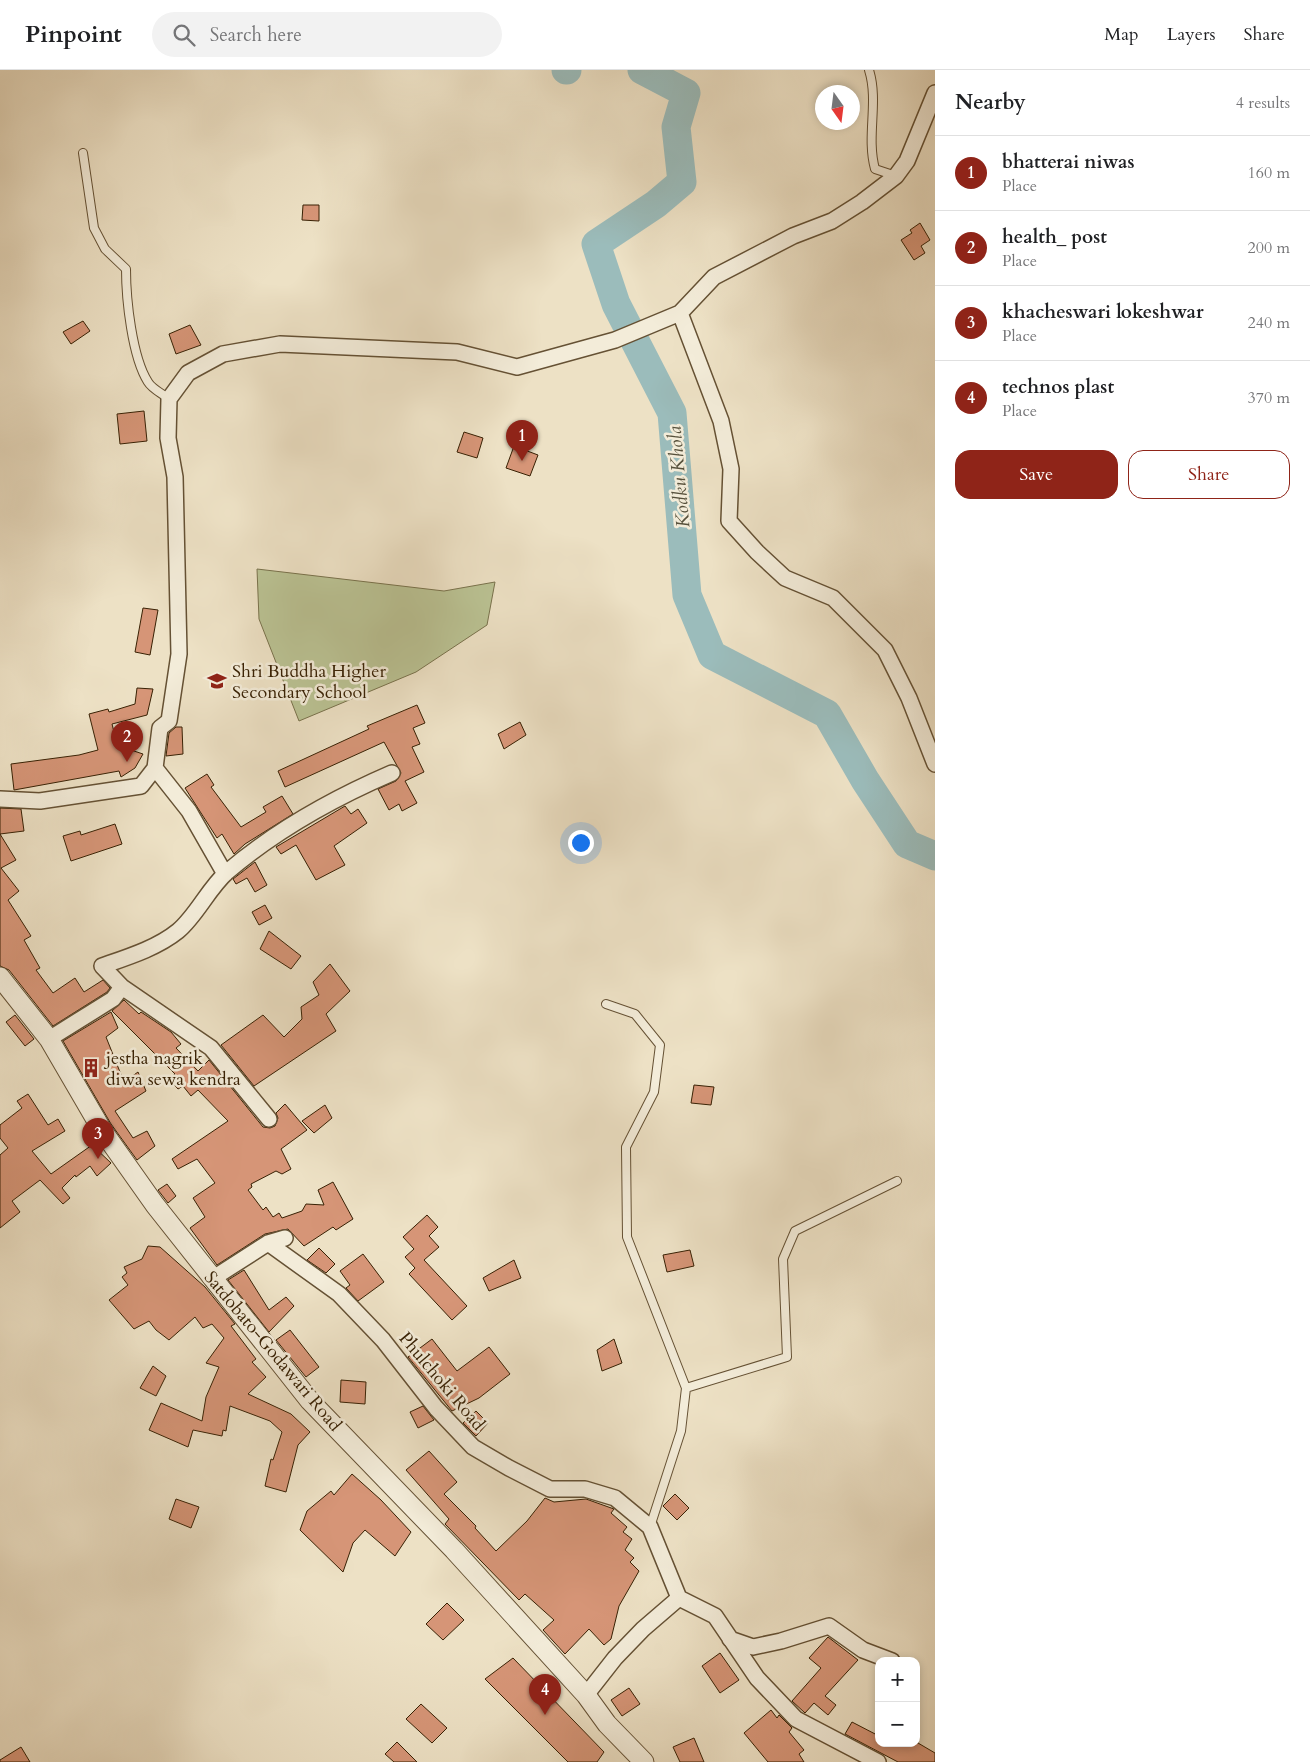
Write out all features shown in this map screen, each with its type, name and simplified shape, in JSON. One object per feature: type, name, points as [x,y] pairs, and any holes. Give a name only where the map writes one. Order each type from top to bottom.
[{"type":"street","points":[[0,798],[40,801],[141,786],[154,768],[160,728],[169,721],[179,654],[175,477],[168,438],[169,399],[188,373],[224,354],[280,344],[457,352],[518,367],[615,340],[680,312],[714,277],[776,244],[832,221],[896,176],[907,161],[935,93]]},
{"type":"street","points":[[680,312],[721,421],[731,469],[729,521],[757,552],[785,578],[833,598],[885,650],[909,698],[935,764]]},
{"type":"street","points":[[154,768],[189,811],[225,874]]},
{"type":"street","points":[[269,1120],[211,1048],[122,987],[102,966],[140,952],[178,931],[225,874],[248,856],[343,794],[392,772]]},
{"type":"street","name":"Satdobato-Godawari Road","points":[[0,977],[49,1039],[102,1130],[212,1280],[310,1400],[454,1550],[586,1695],[607,1724],[644,1762]]},
{"type":"street","points":[[49,1039],[113,999],[122,987]]},
{"type":"street","points":[[212,1280],[268,1243],[285,1238]]},
{"type":"street","name":"Phulchoki Road","points":[[268,1243],[339,1294],[383,1340],[436,1408],[473,1446],[509,1468],[550,1489],[585,1489],[615,1498],[650,1527],[679,1598]]},
{"type":"street","points":[[586,1695],[632,1641],[679,1598],[715,1616],[756,1678],[796,1718],[878,1762]]},
{"type":"street","points":[[730,1639],[753,1647],[781,1641],[828,1626],[863,1650],[881,1657]]},
{"type":"lane","points":[[869,70],[872,79],[872,157],[875,169],[896,176]]},
{"type":"lane","points":[[82,153],[94,228],[105,249],[126,269],[126,293],[133,333],[142,367],[149,383],[169,399]]},
{"type":"lane","points":[[606,1004],[635,1014],[660,1045],[654,1092],[626,1147],[627,1237],[686,1388],[682,1431],[650,1527]]},
{"type":"lane","points":[[686,1388],[787,1357],[783,1259],[795,1230],[897,1181]]},
{"type":"green space","points":[[257,569],[444,591],[495,582],[487,625],[416,672],[299,721],[259,619]]},
{"type":"building","points":[[303,205],[319,205],[319,221],[302,220]]},
{"type":"building","points":[[920,223],[930,240],[921,246],[925,253],[914,260],[901,240],[912,233],[910,230]]},
{"type":"building","points":[[83,321],[90,331],[71,344],[63,332]]},
{"type":"building","points":[[190,325],[201,345],[176,354],[169,334]]},
{"type":"building","points":[[144,411],[147,441],[120,444],[117,414]]},
{"type":"building","points":[[464,432],[483,438],[477,458],[457,452]]},
{"type":"building","points":[[514,446],[538,455],[530,476],[506,468]]},
{"type":"building","points":[[143,608],[158,610],[150,655],[135,652]]},
{"type":"building","points":[[137,688],[153,689],[147,715],[112,724],[116,740],[122,747],[143,754],[135,768],[121,777],[119,771],[14,790],[11,764],[79,755],[98,750],[89,714],[108,709],[109,712],[135,704]]},
{"type":"building","points":[[417,705],[425,723],[413,728],[420,744],[412,747],[424,772],[405,781],[417,803],[402,811],[399,804],[389,810],[378,789],[396,781],[401,773],[384,742],[285,787],[278,771],[369,729],[367,726]]},
{"type":"building","points":[[520,722],[526,735],[504,749],[498,734]]},
{"type":"building","points":[[176,727],[182,727],[183,754],[166,756],[169,733]]},
{"type":"building","points":[[207,774],[214,785],[211,787],[241,827],[266,812],[263,807],[282,796],[293,814],[245,844],[234,854],[222,834],[217,838],[185,788]]},
{"type":"building","points":[[345,806],[351,814],[358,809],[367,823],[334,846],[345,865],[316,880],[296,845],[281,854],[276,847]]},
{"type":"building","points":[[0,808],[21,809],[24,831],[0,834]]},
{"type":"building","points":[[115,824],[122,844],[71,861],[63,836],[80,831],[81,835]]},
{"type":"building","points":[[0,834],[16,860],[1,868],[19,891],[8,900],[31,936],[24,940],[40,968],[36,970],[53,993],[75,978],[84,992],[103,980],[110,988],[107,992],[53,1026],[9,970],[0,966]]},
{"type":"building","points":[[255,862],[267,885],[255,892],[247,878],[236,884],[233,879]]},
{"type":"building","points":[[265,905],[272,918],[259,925],[252,912]]},
{"type":"building","points":[[269,931],[301,956],[291,969],[260,949]]},
{"type":"building","points":[[330,964],[350,991],[326,1014],[336,1031],[254,1086],[221,1045],[263,1015],[284,1037],[302,1019],[301,1007],[319,995],[313,982]]},
{"type":"building","points":[[124,1000],[139,1014],[141,1012],[171,1032],[181,1044],[176,1048],[198,1071],[209,1060],[263,1127],[270,1128],[275,1126],[278,1118],[276,1113],[285,1104],[307,1130],[281,1149],[291,1169],[282,1174],[276,1171],[251,1184],[252,1187],[248,1190],[263,1210],[266,1207],[273,1217],[279,1213],[282,1218],[302,1211],[306,1204],[324,1205],[318,1190],[333,1182],[353,1219],[336,1230],[333,1227],[304,1246],[288,1229],[265,1234],[217,1265],[190,1228],[205,1217],[193,1198],[215,1183],[197,1159],[178,1169],[172,1159],[228,1121],[198,1090],[191,1096],[183,1086],[178,1089],[169,1079],[175,1074],[112,1011]]},
{"type":"building","points":[[111,1012],[118,1028],[106,1037],[124,1082],[138,1072],[146,1091],[115,1111],[133,1138],[147,1131],[155,1146],[137,1160],[111,1124],[63,1041]]},
{"type":"building","points":[[15,1015],[34,1039],[25,1046],[6,1022]]},
{"type":"building","points":[[694,1085],[714,1087],[711,1105],[691,1103]]},
{"type":"building","points":[[28,1094],[48,1125],[58,1119],[65,1131],[32,1151],[51,1174],[92,1145],[111,1163],[97,1176],[90,1166],[76,1177],[75,1175],[62,1188],[70,1198],[63,1204],[40,1180],[12,1201],[20,1212],[0,1228],[0,1155],[8,1148],[0,1138],[0,1125],[22,1108],[17,1101]]},
{"type":"building","points":[[325,1105],[332,1118],[314,1133],[302,1121]]},
{"type":"building","points":[[167,1184],[176,1196],[168,1203],[158,1190]]},
{"type":"building","points":[[427,1215],[438,1227],[429,1236],[439,1247],[424,1260],[467,1306],[452,1320],[409,1274],[415,1268],[405,1257],[414,1249],[403,1237]]},
{"type":"building","points":[[148,1246],[160,1247],[205,1287],[235,1324],[231,1326],[256,1359],[252,1362],[266,1377],[248,1394],[291,1414],[310,1432],[298,1445],[286,1492],[265,1486],[271,1459],[273,1460],[282,1432],[270,1421],[230,1406],[226,1431],[223,1430],[222,1436],[193,1430],[188,1447],[149,1430],[161,1403],[202,1421],[206,1397],[219,1367],[206,1363],[224,1338],[212,1324],[203,1328],[195,1317],[169,1340],[156,1330],[149,1321],[134,1329],[109,1300],[128,1285],[122,1277],[127,1273],[124,1267],[142,1259]]},
{"type":"building","points":[[319,1248],[335,1264],[326,1273],[307,1260]]},
{"type":"building","points":[[690,1250],[694,1266],[667,1272],[663,1255]]},
{"type":"building","points":[[363,1254],[384,1282],[358,1301],[346,1288],[350,1285],[340,1271]]},
{"type":"building","points":[[514,1260],[521,1278],[489,1291],[483,1278]]},
{"type":"building","points":[[244,1270],[269,1310],[286,1297],[294,1306],[269,1332],[228,1280]]},
{"type":"building","points":[[290,1330],[319,1367],[306,1377],[276,1340]]},
{"type":"building","points":[[432,1339],[457,1371],[489,1347],[510,1374],[479,1398],[452,1411],[408,1357]]},
{"type":"building","points":[[614,1339],[622,1363],[602,1371],[597,1350]]},
{"type":"building","points":[[153,1366],[166,1376],[156,1396],[140,1388]]},
{"type":"building","points":[[341,1380],[366,1382],[365,1404],[340,1402]]},
{"type":"building","points":[[423,1406],[434,1420],[418,1428],[410,1412]]},
{"type":"building","points":[[476,1411],[488,1423],[476,1436],[463,1423]]},
{"type":"building","points":[[429,1451],[457,1482],[444,1494],[476,1526],[475,1528],[496,1551],[527,1521],[545,1498],[554,1502],[586,1499],[614,1509],[611,1513],[627,1527],[623,1532],[632,1539],[625,1550],[634,1558],[630,1562],[639,1571],[619,1606],[611,1639],[604,1645],[589,1629],[565,1654],[543,1630],[554,1620],[525,1594],[519,1600],[445,1524],[449,1519],[406,1470]]},
{"type":"building","points":[[352,1474],[381,1500],[411,1532],[395,1556],[365,1530],[353,1543],[343,1572],[300,1530],[307,1511],[331,1491],[334,1495]]},
{"type":"building","points":[[675,1494],[689,1508],[677,1520],[663,1506]]},
{"type":"building","points":[[176,1499],[199,1507],[191,1528],[169,1519]]},
{"type":"building","points":[[447,1603],[464,1620],[443,1640],[426,1624]]},
{"type":"building","points":[[828,1637],[858,1660],[825,1696],[836,1705],[828,1715],[814,1703],[805,1713],[792,1701],[821,1668],[809,1658]]},
{"type":"building","points":[[720,1653],[739,1680],[720,1693],[702,1666]]},
{"type":"building","points":[[513,1658],[604,1752],[597,1762],[568,1762],[485,1679]]},
{"type":"building","points":[[629,1688],[640,1704],[622,1716],[611,1700]]},
{"type":"building","points":[[421,1704],[447,1728],[432,1743],[406,1719]]},
{"type":"building","points":[[771,1710],[777,1718],[779,1715],[792,1728],[789,1732],[804,1750],[799,1754],[804,1762],[768,1762],[744,1733]]},
{"type":"building","points":[[852,1722],[875,1734],[875,1747],[920,1747],[920,1744],[935,1753],[935,1762],[898,1762],[845,1734]]},
{"type":"building","points":[[694,1738],[704,1762],[680,1762],[673,1747]]},
{"type":"building","points":[[397,1742],[417,1762],[394,1762],[385,1754]]},
{"type":"building","points":[[21,1747],[30,1762],[0,1762],[0,1760]]},
{"type":"waterway","name":"Kodku Khola","points":[[642,70],[686,93],[676,127],[682,182],[656,204],[596,244],[616,304],[672,413],[687,595],[712,655],[827,714],[865,780],[907,844],[935,856]]},
{"type":"place","name":"bhatterai niwas","points":[[522,461]]},
{"type":"place","name":"Shri Buddha Higher Secondary School","points":[[217,681]]},
{"type":"place","name":"health_ post","points":[[127,762]]},
{"type":"place","name":"jestha nagrik diwa sewa kendra","points":[[91,1068]]},
{"type":"place","name":"khacheswari lokeshwar","points":[[98,1159]]},
{"type":"place","name":"technos plast","points":[[545,1715]]}]
